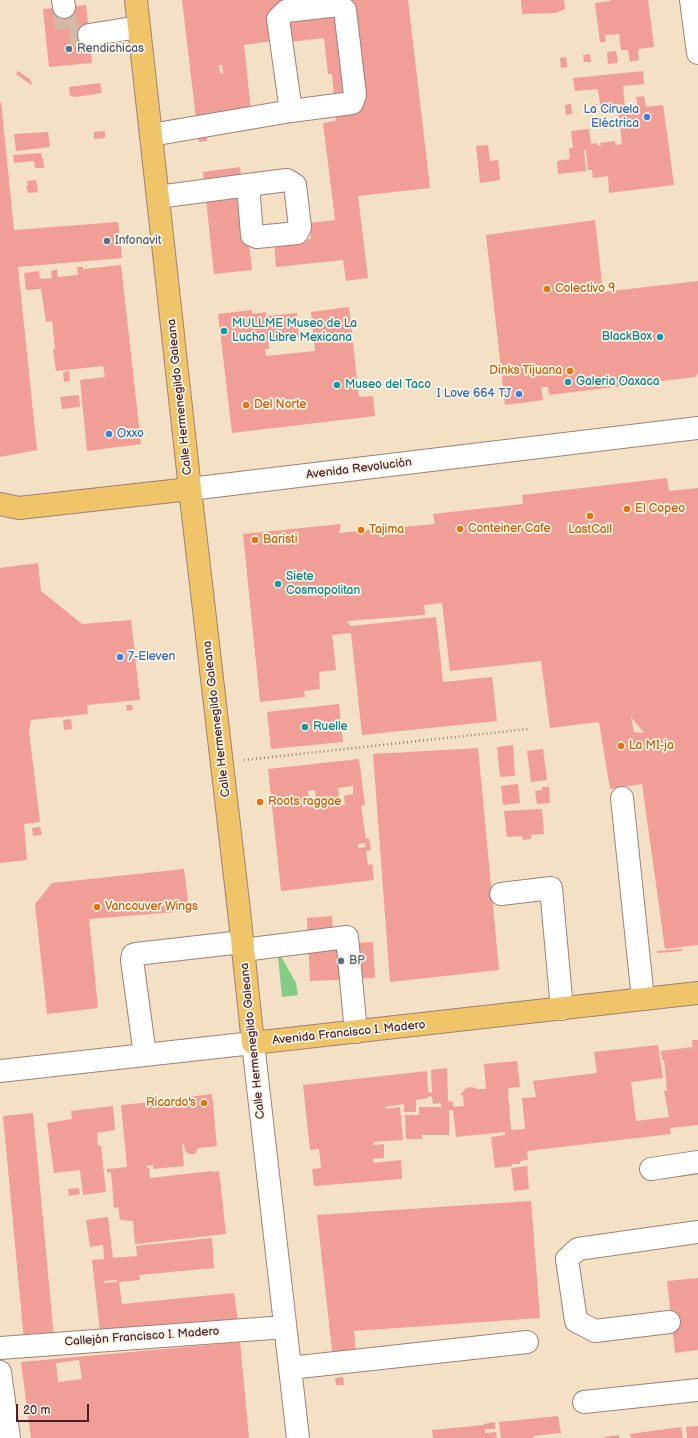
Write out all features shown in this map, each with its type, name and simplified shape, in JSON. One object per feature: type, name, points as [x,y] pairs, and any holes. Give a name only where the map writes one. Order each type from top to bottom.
[{"type":"main road","name":"Calle Hermenegildo Galeana","points":[[136,0],[253,1043]]},
{"type":"main road","name":"Avenida Revolución","points":[[0,519],[10,506],[190,489]]},
{"type":"main road","name":"Avenida Francisco I. Madero","points":[[253,1043],[698,993]]},
{"type":"street","points":[[691,0],[698,53]]},
{"type":"street","points":[[151,135],[291,111],[352,104],[355,95],[345,10],[339,5],[286,11],[278,18],[291,111]]},
{"type":"street","points":[[89,35],[139,27]]},
{"type":"street","points":[[158,197],[248,185]]},
{"type":"street","name":"Avenida Revolución","points":[[190,489],[698,428]]},
{"type":"street","points":[[622,798],[643,999]]},
{"type":"street","points":[[501,894],[551,888],[562,1009]]},
{"type":"street","points":[[145,1055],[132,960],[133,955],[136,954],[347,937],[356,1032]]},
{"type":"street","name":"Avenida Francisco I. Madero","points":[[0,1071],[253,1043]]},
{"type":"street","name":"Calle Hermenegildo Galeana","points":[[253,1043],[298,1438]]},
{"type":"street","points":[[651,1169],[698,1162]]},
{"type":"street","points":[[669,1322],[595,1331],[576,1321],[567,1259],[578,1248],[698,1232]]},
{"type":"street","name":"Callejón Francisco I. Madero","points":[[0,1348],[285,1327]]},
{"type":"street","points":[[290,1368],[527,1342]]},
{"type":"street","points":[[0,1372],[9,1438]]},
{"type":"street","points":[[584,1402],[698,1390]]},
{"type":"path","points":[[222,763],[528,728]]},
{"type":"green space","points":[[278,957],[282,958],[296,983],[298,995],[282,997]]},
{"type":"building","points":[[182,0],[408,0],[430,188],[358,196],[368,278],[346,281],[343,260],[276,267],[274,242],[311,239],[309,223],[335,220],[323,123],[336,121],[332,74],[328,74],[324,38],[281,43],[280,40],[244,45],[252,121],[197,127]],"holes":[[[219,65],[222,65],[223,73],[220,73]]]},
{"type":"building","points":[[521,0],[564,0],[565,9],[556,13],[522,14]]},
{"type":"building","points":[[610,0],[648,0],[654,47],[638,49],[639,60],[630,62],[628,50],[621,50],[619,34],[605,35],[606,42],[600,42],[595,3]]},
{"type":"building","name":"Rendichicas","points":[[86,5],[92,63],[49,67],[43,9]]},
{"type":"building","points":[[616,51],[618,63],[608,64],[607,52]]},
{"type":"building","points":[[590,54],[591,62],[584,62],[583,55]]},
{"type":"building","points":[[566,57],[567,67],[561,68],[560,58]]},
{"type":"building","points":[[18,71],[31,80],[31,85],[16,74]]},
{"type":"building","points":[[643,71],[644,84],[623,86],[625,109],[638,107],[636,97],[644,96],[646,107],[663,105],[674,185],[609,193],[608,176],[593,178],[592,170],[588,170],[586,150],[584,150],[586,171],[558,174],[557,161],[570,159],[569,148],[573,148],[571,131],[589,129],[591,144],[597,143],[597,146],[601,145],[600,143],[615,141],[615,145],[622,144],[618,109],[601,111],[598,89],[575,91],[573,78]]},
{"type":"building","points":[[100,83],[102,93],[76,97],[70,96],[69,87]]},
{"type":"building","points":[[0,102],[14,230],[118,222],[122,258],[18,267],[37,450],[0,457]]},
{"type":"building","points":[[571,104],[572,114],[566,115],[565,105]]},
{"type":"building","points":[[597,104],[597,112],[591,112],[590,105]]},
{"type":"building","points":[[105,131],[105,138],[94,139],[94,132]]},
{"type":"building","points":[[48,132],[50,147],[16,151],[14,134]]},
{"type":"building","points":[[207,136],[207,141],[199,142],[198,137]]},
{"type":"building","points":[[488,145],[490,161],[498,160],[500,180],[480,183],[476,146]]},
{"type":"building","points":[[41,153],[44,168],[35,168],[34,161],[14,163],[13,155]]},
{"type":"building","points":[[240,167],[252,270],[214,274],[203,172]]},
{"type":"building","points":[[36,180],[38,192],[28,193],[26,186],[28,186],[27,181]]},
{"type":"building","points":[[595,220],[603,292],[698,281],[698,373],[695,377],[549,395],[548,387],[541,387],[543,400],[505,405],[486,235]]},
{"type":"building","points":[[121,265],[141,444],[87,451],[80,380],[105,377],[103,366],[56,371],[53,350],[55,349],[52,321],[46,322],[41,289],[26,290],[24,273],[39,271],[40,279],[52,278],[51,271],[57,269],[58,277],[78,275],[77,267],[83,267],[83,274],[84,269]]},
{"type":"building","points":[[349,307],[359,397],[373,396],[375,416],[232,433],[218,314],[252,310],[252,314],[266,312],[266,316],[297,313],[299,337],[268,340],[269,349],[265,349],[266,356],[315,351],[311,312]]},
{"type":"building","points":[[69,371],[70,381],[64,382],[63,372]]},
{"type":"building","points":[[79,395],[80,407],[62,409],[60,397]]},
{"type":"building","points":[[667,478],[669,491],[698,488],[698,945],[665,949],[642,784],[610,789],[599,722],[550,728],[541,661],[450,671],[442,603],[424,605],[425,615],[347,621],[351,626],[436,617],[443,682],[492,677],[497,721],[362,735],[351,633],[332,635],[336,670],[319,672],[320,689],[304,691],[305,697],[260,702],[243,534],[341,524],[339,533],[435,524],[433,514],[523,504],[522,495]],"holes":[[[631,717],[644,733],[634,732]]]},
{"type":"building","points":[[38,563],[41,591],[82,624],[131,620],[140,700],[87,705],[88,714],[31,720],[29,732],[40,822],[24,824],[27,860],[0,863],[0,568]]},
{"type":"building","name":"Ruelle","points":[[339,704],[343,742],[271,749],[267,712]]},
{"type":"building","points":[[126,705],[132,705],[133,710],[127,711]]},
{"type":"building","points":[[71,719],[72,729],[64,730],[63,720]]},
{"type":"building","points":[[513,745],[515,776],[500,777],[497,747]]},
{"type":"building","points":[[478,748],[499,970],[390,982],[373,754]]},
{"type":"building","points":[[543,749],[547,780],[531,782],[527,751]]},
{"type":"building","points":[[359,759],[365,805],[361,806],[366,839],[369,838],[371,850],[366,851],[368,865],[372,864],[374,880],[281,891],[268,769]],"holes":[[[353,786],[353,794],[344,796],[345,805],[340,805],[338,788]],[[315,790],[316,799],[309,800],[308,791]],[[365,843],[366,847],[358,848],[358,844]]]},
{"type":"building","points":[[518,784],[520,803],[503,805],[501,786]]},
{"type":"building","points":[[542,787],[549,787],[550,803],[537,804],[535,791],[542,790]]},
{"type":"building","points":[[542,809],[544,834],[531,835],[531,839],[523,840],[522,836],[507,837],[504,811]]},
{"type":"building","points":[[40,827],[42,835],[33,836],[32,828]]},
{"type":"building","points":[[184,869],[189,911],[89,919],[98,1008],[47,1014],[35,904],[52,883]]},
{"type":"building","name":"BP","points":[[332,916],[334,944],[373,942],[375,978],[310,981],[307,918]]},
{"type":"building","points":[[682,949],[682,951],[657,953],[657,951]]},
{"type":"building","points":[[692,1040],[698,1040],[698,1125],[670,1128],[671,1134],[527,1151],[528,1160],[520,1161],[520,1164],[512,1164],[512,1166],[495,1168],[491,1137],[505,1135],[505,1132],[456,1137],[453,1110],[449,1110],[449,1135],[422,1135],[422,1139],[406,1139],[405,1115],[419,1115],[419,1107],[441,1107],[441,1103],[433,1104],[432,1097],[428,1096],[428,1098],[416,1100],[416,1112],[404,1112],[404,1104],[385,1107],[385,1109],[400,1107],[403,1140],[373,1142],[374,1145],[384,1144],[384,1158],[373,1159],[373,1163],[401,1160],[402,1179],[314,1186],[312,1169],[321,1168],[319,1149],[310,1150],[303,1085],[427,1071],[428,1092],[432,1093],[431,1070],[447,1068],[448,1101],[453,1102],[453,1107],[464,1106],[463,1095],[460,1095],[466,1088],[471,1087],[486,1089],[484,1064],[517,1061],[520,1087],[508,1088],[511,1130],[525,1129],[522,1098],[536,1097],[533,1081],[597,1073],[594,1052],[658,1045],[663,1078],[631,1082],[636,1121],[669,1117],[664,1091],[667,1091],[664,1060],[662,1060],[661,1051],[692,1047],[693,1054]]},
{"type":"building","points":[[212,1094],[217,1146],[198,1148],[195,1154],[189,1154],[185,1151],[184,1144],[182,1145],[184,1166],[153,1169],[153,1165],[147,1166],[147,1168],[149,1168],[150,1178],[219,1171],[226,1234],[135,1244],[133,1221],[120,1220],[118,1207],[114,1208],[111,1172],[107,1173],[107,1169],[127,1167],[121,1105],[174,1100]]},
{"type":"building","points":[[113,1106],[115,1130],[97,1133],[98,1146],[101,1146],[106,1192],[83,1195],[80,1170],[54,1173],[47,1123],[72,1119],[71,1111]]},
{"type":"building","points":[[33,1113],[54,1338],[24,1340],[3,1116]]},
{"type":"building","points":[[527,1166],[529,1189],[514,1191],[511,1168]]},
{"type":"building","points":[[79,1188],[80,1194],[69,1196],[68,1189]]},
{"type":"building","points":[[531,1201],[540,1318],[354,1331],[356,1356],[333,1359],[317,1215]]},
{"type":"building","points":[[108,1217],[113,1258],[137,1256],[136,1246],[212,1238],[214,1268],[139,1275],[140,1280],[119,1282],[122,1304],[234,1293],[238,1322],[100,1332],[92,1260],[104,1259],[103,1245],[90,1247],[86,1220]],"holes":[[[117,1280],[117,1282],[105,1283],[103,1281]]]},
{"type":"building","points":[[698,1278],[698,1350],[675,1353],[667,1281]]},
{"type":"building","points":[[240,1342],[249,1438],[31,1438],[21,1362]],"holes":[[[79,1360],[82,1379],[58,1382],[56,1363]]]},
{"type":"building","points":[[343,1377],[344,1385],[336,1385],[335,1378]]},
{"type":"building","points":[[558,1416],[561,1433],[533,1436],[534,1438],[501,1438],[499,1422]]},
{"type":"building","points":[[495,1422],[495,1429],[485,1429],[485,1433],[496,1432],[497,1438],[433,1438],[432,1430],[484,1425]]},
{"type":"building","points":[[698,1426],[698,1438],[687,1438],[686,1427]]},
{"type":"building","points":[[681,1427],[683,1438],[631,1438],[630,1434]]},
{"type":"building","points":[[619,1435],[619,1438],[604,1438],[604,1437]]},
{"type":"tunnel","points":[[64,7],[67,37],[89,35]]},
{"type":"place","name":"Rendichicas","points":[[69,49]]},
{"type":"place","name":"La Ciruela Eléctrica","points":[[647,117]]},
{"type":"place","name":"Infonavit","points":[[107,241]]},
{"type":"place","name":"Colectivo 9","points":[[547,289]]},
{"type":"place","name":"MULLME Museo de La Lucha Libre Mexicana","points":[[224,331]]},
{"type":"place","name":"BlackBox","points":[[660,337]]},
{"type":"place","name":"Dinks Tijuana","points":[[570,371]]},
{"type":"place","name":"Galeria Oaxaca","points":[[568,382]]},
{"type":"place","name":"Museo del Taco","points":[[337,385]]},
{"type":"place","name":"I Love 664 TJ","points":[[519,394]]},
{"type":"place","name":"Del Norte","points":[[246,405]]},
{"type":"place","name":"Oxxo","points":[[109,434]]},
{"type":"place","name":"El Copeo","points":[[627,509]]},
{"type":"place","name":"LastCall","points":[[590,516]]},
{"type":"place","name":"Conteiner Cafe","points":[[460,529]]},
{"type":"place","name":"Tajima","points":[[361,530]]},
{"type":"place","name":"Baristi","points":[[255,540]]},
{"type":"place","name":"Siete Cosmopolitan","points":[[278,584]]},
{"type":"place","name":"7-Eleven","points":[[120,657]]},
{"type":"place","name":"Ruelle","points":[[305,727]]},
{"type":"place","name":"La MI-ja","points":[[621,746]]},
{"type":"place","name":"Roots raggae","points":[[260,802]]},
{"type":"place","name":"Vancouver Wings","points":[[97,907]]},
{"type":"place","name":"BP","points":[[341,961]]},
{"type":"place","name":"Ricardo's","points":[[204,1103]]}]
